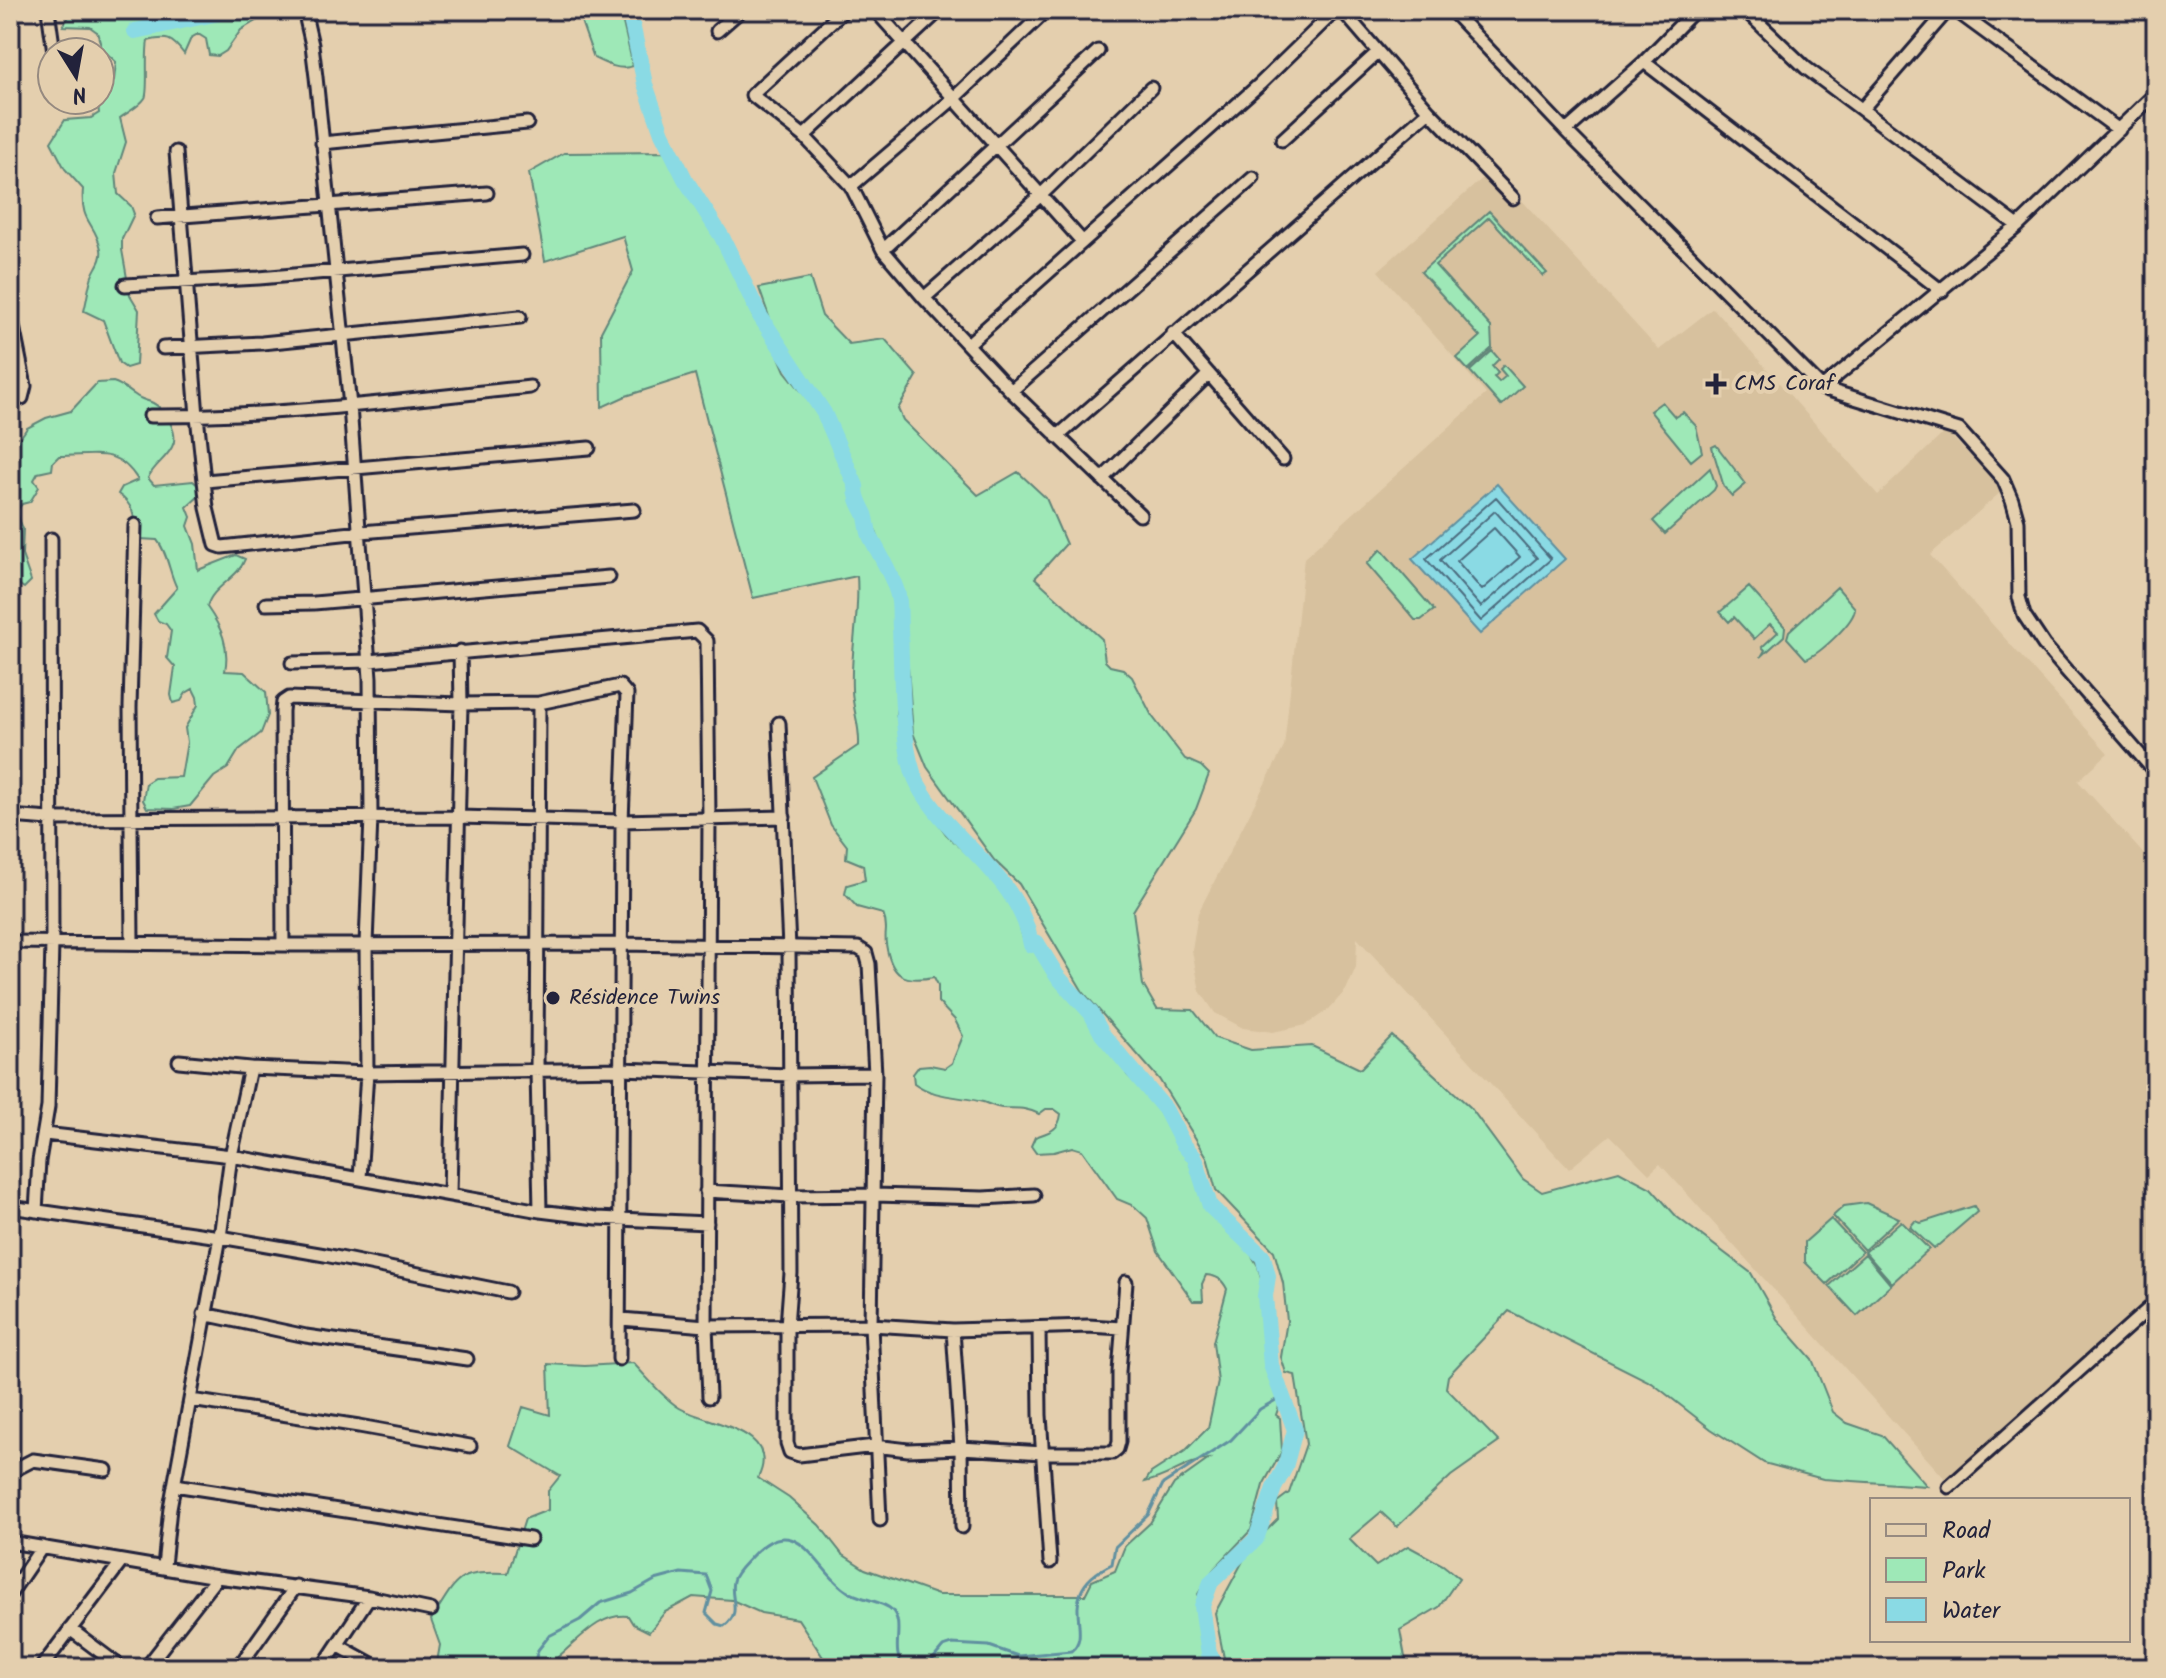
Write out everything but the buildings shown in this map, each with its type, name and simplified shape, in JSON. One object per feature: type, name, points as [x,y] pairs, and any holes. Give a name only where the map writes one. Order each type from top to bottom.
[{"type":"street","points":[[48,10],[52,36]]},
{"type":"street","points":[[304,10],[312,45],[350,406],[371,700],[367,1073],[360,1178]]},
{"type":"street","points":[[717,31],[741,10]]},
{"type":"street","points":[[844,10],[752,95],[804,136],[851,186],[883,250],[924,298],[1011,391],[1140,515]]},
{"type":"street","points":[[875,10],[1081,240]]},
{"type":"street","points":[[804,136],[940,10]]},
{"type":"street","points":[[851,186],[953,99],[1047,10]]},
{"type":"street","points":[[968,344],[1339,10],[1429,111],[1513,198]]},
{"type":"street","points":[[1351,20],[1360,10]]},
{"type":"street","points":[[1451,10],[1566,131],[1822,388],[1959,430],[2003,479],[2018,521],[2019,597],[2024,615],[2044,645],[2156,773]]},
{"type":"street","points":[[1566,131],[1644,62],[1695,10]]},
{"type":"street","points":[[1745,10],[1806,68],[2018,226]]},
{"type":"street","points":[[1863,108],[1948,10]]},
{"type":"street","points":[[1955,10],[2119,130]]},
{"type":"street","points":[[883,250],[1098,51]]},
{"type":"street","points":[[1282,140],[1378,52]]},
{"type":"street","points":[[1644,62],[1942,291]]},
{"type":"street","points":[[924,298],[1042,194],[1151,88]]},
{"type":"street","points":[[1822,388],[2018,226],[2156,93]]},
{"type":"street","points":[[1057,437],[1429,111]]},
{"type":"street","points":[[322,143],[527,123]]},
{"type":"street","points":[[176,152],[197,416],[207,508],[216,545],[222,547],[361,532],[634,510]]},
{"type":"street","points":[[1011,391],[1253,178]]},
{"type":"street","points":[[157,218],[487,193]]},
{"type":"street","points":[[125,285],[186,283],[522,255]]},
{"type":"street","points":[[10,311],[25,386],[22,398],[10,400]]},
{"type":"street","points":[[163,348],[262,343],[520,317]]},
{"type":"street","points":[[1173,333],[1283,459]]},
{"type":"street","points":[[1102,479],[1209,374]]},
{"type":"street","points":[[150,416],[350,406],[530,387]]},
{"type":"street","points":[[205,481],[589,448]]},
{"type":"street","points":[[132,943],[130,707],[135,525]]},
{"type":"street","points":[[36,1211],[39,1161],[45,1134],[52,943],[51,539]]},
{"type":"street","points":[[266,604],[365,599],[609,577]]},
{"type":"street","points":[[292,663],[369,661],[697,631],[704,635],[707,641],[709,818],[706,1191],[709,1397]]},
{"type":"street","points":[[450,1194],[460,651]]},
{"type":"street","points":[[283,945],[283,702],[289,698],[461,704],[539,703],[620,686],[624,689],[627,694],[622,821],[619,1359]]},
{"type":"street","points":[[539,703],[537,1071],[540,1211]]},
{"type":"street","points":[[779,723],[789,948],[791,1273],[787,1326],[787,1443],[790,1452],[799,1455],[875,1446],[908,1450],[961,1448],[1112,1453],[1117,1449],[1126,1282]]},
{"type":"street","points":[[10,816],[50,819],[458,817],[622,821],[784,817]]},
{"type":"street","points":[[10,942],[623,944],[858,948],[866,953],[875,1074],[871,1325],[880,1520]]},
{"type":"street","points":[[179,1061],[250,1068],[367,1073],[621,1069],[790,1075],[875,1074]]},
{"type":"street","points":[[164,1566],[174,1485],[220,1237],[231,1156],[250,1068]]},
{"type":"street","points":[[45,1134],[231,1156],[540,1211],[707,1223]]},
{"type":"street","points":[[706,1191],[790,1196],[983,1198],[1034,1195]]},
{"type":"street","points":[[10,1207],[220,1237],[508,1292]]},
{"type":"street","points":[[1949,1487],[2156,1302]]},
{"type":"street","points":[[204,1314],[306,1336],[467,1359]]},
{"type":"street","points":[[621,1319],[706,1326],[871,1325],[953,1330],[1088,1326],[1122,1328]]},
{"type":"street","points":[[1039,1329],[1050,1562]]},
{"type":"street","points":[[953,1330],[961,1448],[962,1527]]},
{"type":"street","points":[[191,1400],[470,1446]]},
{"type":"street","points":[[10,1472],[33,1460],[106,1470]]},
{"type":"street","points":[[174,1485],[530,1539]]},
{"type":"street","points":[[10,1542],[217,1577],[369,1597],[431,1610]]},
{"type":"street","points":[[10,1594],[42,1547]]},
{"type":"street","points":[[41,1668],[122,1561]]},
{"type":"street","points":[[146,1668],[217,1577]]},
{"type":"street","points":[[238,1668],[296,1586]]},
{"type":"street","points":[[322,1668],[369,1597]]},
{"type":"street","points":[[70,1629],[122,1668]]},
{"type":"street","points":[[339,1646],[379,1668]]},
{"type":"shaded area","points":[[1493,169],[1659,350],[1713,308],[1878,495],[1946,431],[2003,490],[1930,555],[2108,753],[2078,781],[2156,868],[2156,1293],[1948,1482],[1660,1164],[1649,1174],[1610,1135],[1569,1169],[1357,938],[1356,967],[1346,990],[1329,1009],[1306,1025],[1273,1032],[1243,1028],[1215,1013],[1200,991],[1192,951],[1198,913],[1284,747],[1304,558],[1486,394],[1378,271]]},
{"type":"green space","points":[[73,10],[274,10],[241,30],[226,51],[218,56],[209,55],[206,39],[198,34],[191,38],[184,54],[169,40],[148,41],[146,94],[140,104],[120,118],[126,142],[116,173],[118,194],[131,206],[134,214],[122,239],[122,250],[130,295],[139,310],[136,365],[126,368],[119,363],[103,320],[84,311],[101,249],[86,216],[83,189],[65,169],[51,142],[65,120],[116,116],[116,36],[98,36],[90,27],[63,26]]},
{"type":"green space","points":[[581,10],[620,10],[633,66],[618,67],[594,58],[582,24]]},
{"type":"green space","points":[[668,152],[688,190],[695,196],[744,292],[753,317],[773,343],[785,371],[817,411],[832,437],[866,536],[882,565],[895,605],[898,659],[896,712],[904,762],[918,795],[946,834],[996,881],[1018,920],[1025,946],[1039,954],[1052,977],[1089,1019],[1098,1037],[1127,1075],[1151,1099],[1188,1159],[1205,1205],[1249,1251],[1258,1266],[1262,1283],[1266,1358],[1279,1406],[1276,1415],[1280,1418],[1282,1451],[1263,1485],[1251,1530],[1213,1570],[1198,1594],[1202,1645],[1214,1668],[830,1668],[798,1619],[761,1613],[732,1600],[693,1597],[665,1612],[649,1632],[633,1624],[628,1616],[615,1616],[603,1621],[540,1668],[436,1668],[440,1645],[431,1620],[453,1586],[467,1576],[508,1573],[525,1519],[548,1510],[548,1491],[560,1476],[510,1446],[523,1407],[550,1415],[548,1364],[585,1366],[633,1363],[678,1407],[751,1438],[760,1448],[763,1461],[758,1478],[789,1498],[819,1525],[842,1554],[865,1569],[938,1595],[1085,1595],[1092,1581],[1115,1571],[1125,1546],[1150,1523],[1174,1484],[1209,1459],[1145,1482],[1151,1473],[1185,1451],[1208,1428],[1218,1382],[1213,1342],[1227,1289],[1223,1283],[1216,1277],[1206,1275],[1202,1284],[1203,1301],[1193,1301],[1158,1251],[1147,1218],[1134,1206],[1117,1199],[1082,1150],[1072,1147],[1036,1153],[1031,1146],[1035,1137],[1052,1130],[1060,1120],[1061,1114],[1054,1109],[1046,1109],[1039,1114],[1025,1109],[999,1108],[939,1094],[914,1083],[913,1074],[919,1066],[945,1068],[952,1063],[963,1036],[955,1020],[938,1002],[938,985],[934,977],[907,978],[891,964],[883,914],[857,907],[845,894],[847,885],[865,880],[863,865],[846,858],[847,846],[831,825],[812,777],[859,745],[852,696],[857,576],[753,598],[695,374],[602,407],[601,332],[633,271],[623,236],[545,261],[529,173],[564,153]]},
{"type":"green space","points":[[1489,211],[1547,273],[1543,276],[1489,217],[1435,265],[1491,327],[1492,348],[1468,370],[1457,358],[1480,337],[1421,272]]},
{"type":"green space","points":[[810,278],[822,316],[849,344],[885,339],[917,376],[898,409],[903,420],[978,495],[1018,472],[1046,498],[1066,544],[1035,578],[1102,639],[1105,661],[1132,677],[1152,716],[1185,759],[1201,766],[1209,774],[1196,809],[1133,911],[1143,985],[1157,1009],[1193,1010],[1215,1038],[1251,1050],[1312,1046],[1360,1069],[1392,1036],[1470,1107],[1523,1179],[1542,1192],[1619,1171],[1651,1188],[1677,1217],[1751,1273],[1777,1319],[1812,1359],[1833,1412],[1847,1423],[1882,1435],[1927,1486],[1823,1479],[1764,1463],[1711,1429],[1652,1383],[1509,1311],[1448,1376],[1446,1388],[1499,1442],[1451,1476],[1397,1527],[1381,1512],[1349,1539],[1376,1566],[1408,1546],[1443,1565],[1459,1578],[1439,1607],[1400,1630],[1407,1668],[1226,1668],[1215,1613],[1251,1546],[1278,1519],[1277,1502],[1289,1493],[1306,1444],[1295,1375],[1286,1373],[1281,1357],[1287,1321],[1283,1283],[1274,1251],[1216,1190],[1207,1157],[1159,1079],[1083,992],[1019,884],[994,860],[927,767],[913,733],[903,601],[836,429],[772,325],[759,288]]},
{"type":"green space","points":[[1492,351],[1499,359],[1492,366],[1498,373],[1494,377],[1499,382],[1506,376],[1500,369],[1504,365],[1523,386],[1501,406],[1470,371]]},
{"type":"green space","points":[[113,382],[158,406],[173,429],[172,447],[148,478],[154,485],[193,481],[200,487],[200,495],[187,507],[198,570],[236,555],[245,559],[237,572],[214,593],[207,607],[223,637],[225,671],[244,672],[266,692],[268,715],[261,733],[239,750],[228,768],[214,777],[190,806],[173,809],[147,808],[143,800],[146,783],[154,778],[181,777],[187,742],[185,728],[198,705],[197,697],[193,689],[181,701],[173,703],[171,695],[175,667],[167,658],[171,631],[154,614],[177,588],[161,545],[157,540],[140,539],[135,533],[130,506],[118,494],[122,487],[138,480],[130,469],[113,457],[104,455],[59,456],[53,462],[52,470],[38,473],[34,480],[39,487],[30,502],[22,504],[16,511],[23,529],[22,555],[31,581],[24,588],[10,578],[10,453],[27,428],[46,418],[71,411],[97,383]]},
{"type":"green space","points":[[1662,402],[1675,417],[1683,412],[1696,426],[1702,452],[1691,461],[1650,411]]},
{"type":"green space","points":[[1716,445],[1746,484],[1732,496],[1724,487],[1712,447]]},
{"type":"green space","points":[[1710,468],[1716,486],[1714,490],[1665,534],[1653,521]]},
{"type":"green space","points":[[1381,549],[1434,610],[1421,620],[1415,620],[1367,564]]},
{"type":"green space","points":[[1749,587],[1785,627],[1784,636],[1761,657],[1765,650],[1762,647],[1778,632],[1770,624],[1754,639],[1734,617],[1729,622],[1720,612]]},
{"type":"green space","points":[[1837,587],[1855,608],[1853,614],[1835,637],[1806,659],[1787,638],[1789,631]]},
{"type":"green space","points":[[1866,1203],[1899,1218],[1864,1250],[1833,1216],[1844,1206]]},
{"type":"green space","points":[[1974,1206],[1977,1212],[1934,1249],[1910,1227],[1915,1221],[1921,1223]]},
{"type":"green space","points":[[1831,1219],[1862,1252],[1827,1284],[1805,1262],[1805,1242]]},
{"type":"green space","points":[[1901,1221],[1929,1249],[1892,1283],[1865,1252]]},
{"type":"green space","points":[[1865,1254],[1891,1285],[1857,1316],[1829,1286]]},
{"type":"water","points":[[1497,484],[1565,559],[1480,634],[1412,559]]},
{"type":"waterway","points":[[135,31],[233,10]]},
{"type":"waterway","points":[[629,10],[645,84],[662,133],[685,179],[722,237],[760,316],[824,413],[856,486],[870,535],[895,585],[899,605],[905,731],[918,784],[948,824],[999,879],[1024,920],[1031,945],[1037,943],[1057,976],[1091,1013],[1102,1034],[1165,1109],[1183,1144],[1195,1158],[1210,1206],[1263,1257],[1268,1276],[1265,1296],[1271,1365],[1295,1430],[1285,1467],[1256,1539],[1211,1582],[1202,1606],[1209,1654],[1219,1668]]},
{"type":"waterway","points":[[918,1668],[928,1665],[943,1647],[952,1644],[989,1646],[1018,1656],[1071,1651],[1079,1634],[1079,1600],[1083,1587],[1094,1575],[1112,1564],[1115,1547],[1148,1515],[1163,1484],[1231,1440],[1260,1409],[1283,1396]]},
{"type":"waterway","points":[[533,1668],[538,1650],[549,1636],[580,1620],[600,1603],[632,1593],[655,1580],[681,1573],[706,1575],[712,1591],[706,1613],[717,1624],[724,1626],[733,1616],[732,1588],[736,1574],[767,1543],[781,1538],[794,1540],[805,1547],[847,1591],[892,1610],[898,1623],[900,1661],[904,1667],[911,1668]]},
{"type":"place","name":"CMS Coraf","points":[[1716,384]]},
{"type":"place","name":"Résidence Twins","points":[[553,998]]}]
